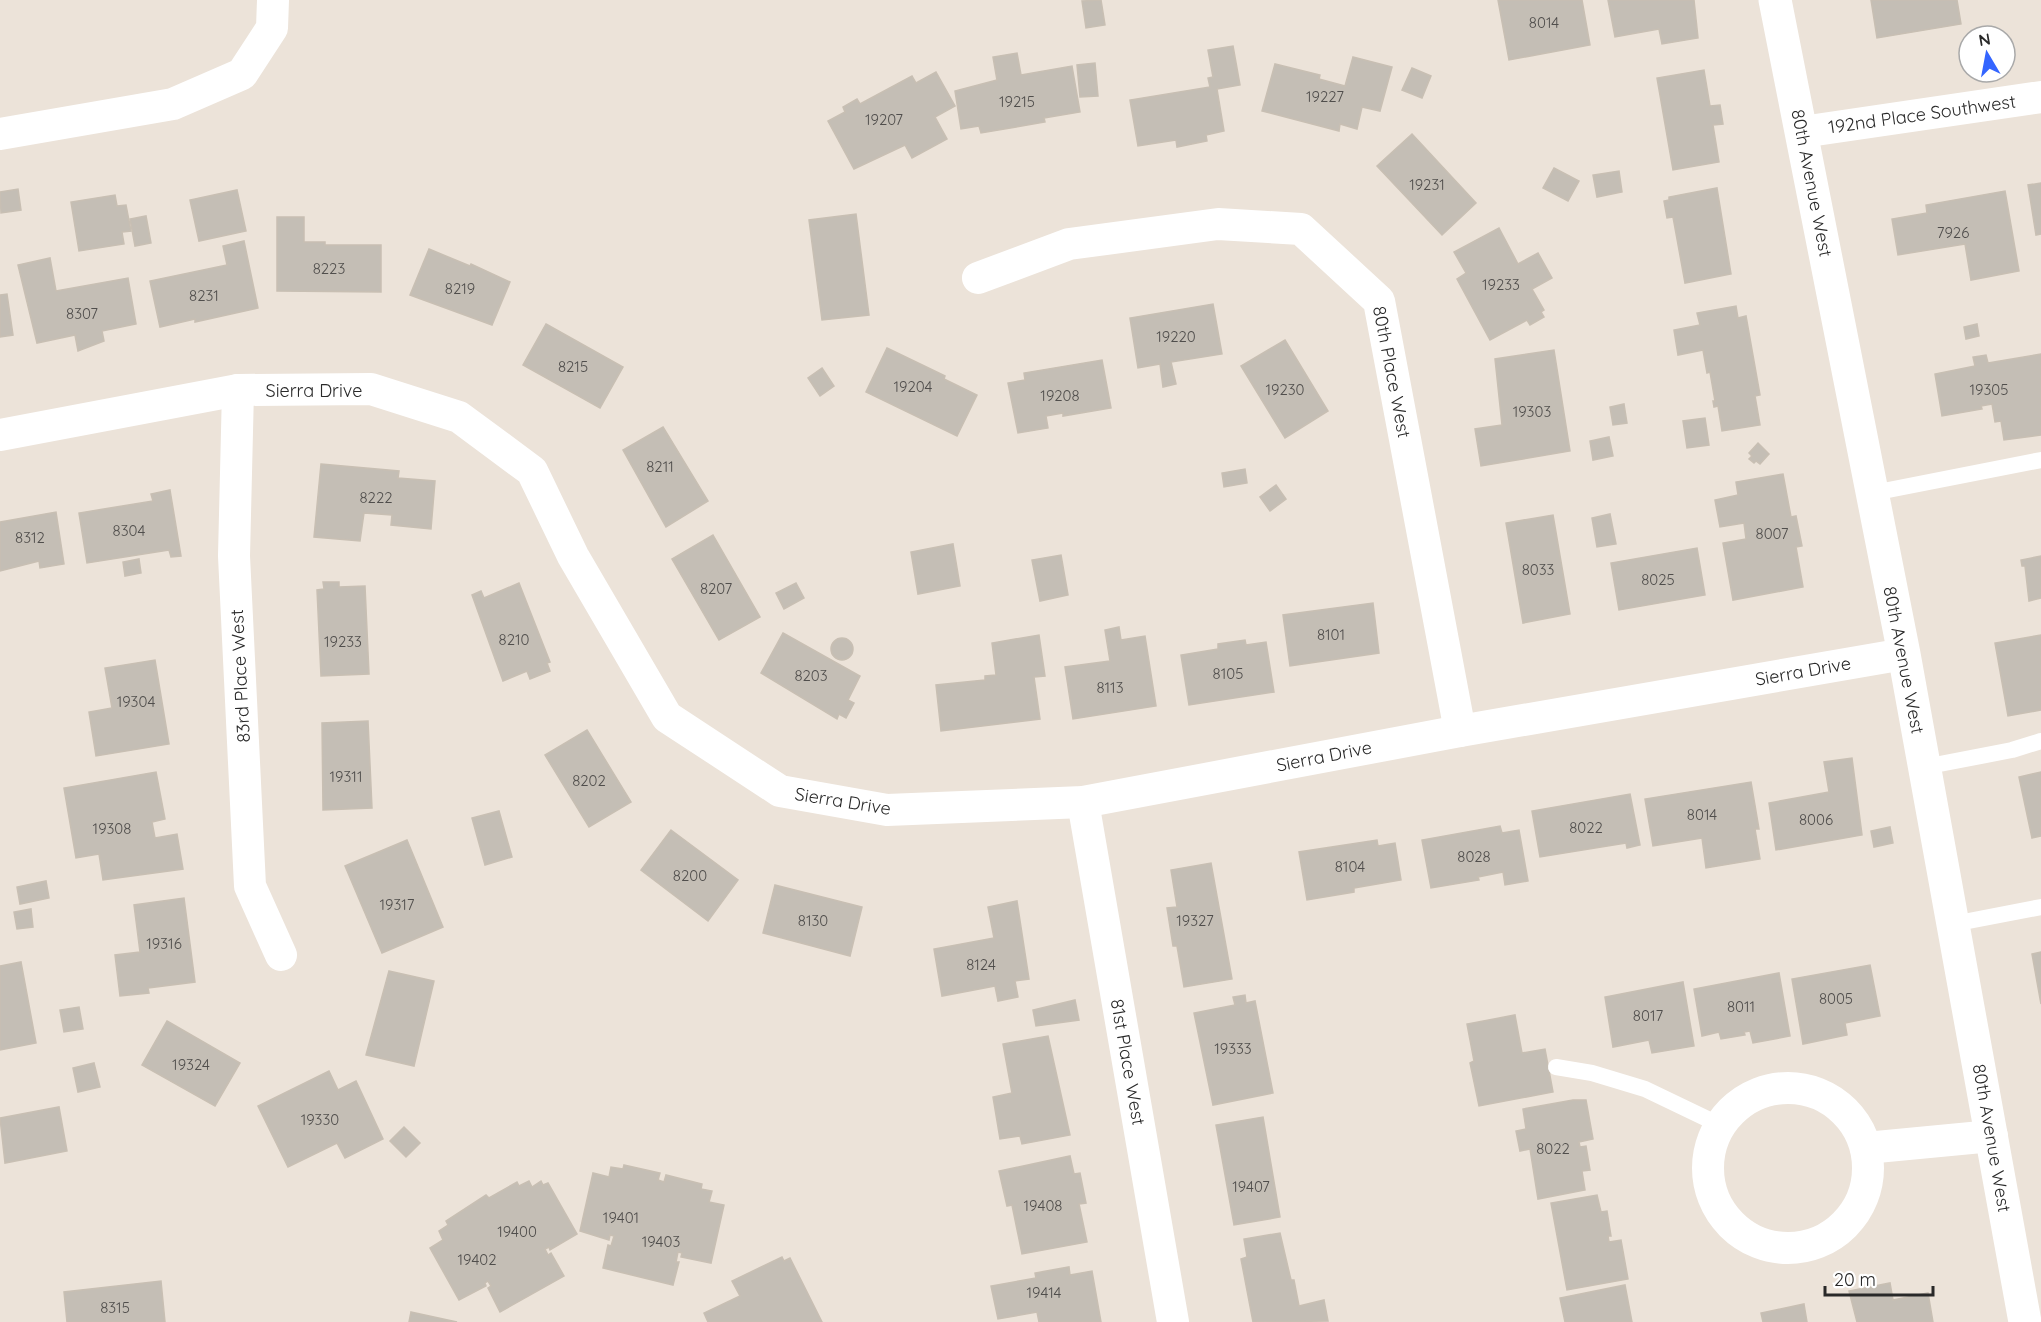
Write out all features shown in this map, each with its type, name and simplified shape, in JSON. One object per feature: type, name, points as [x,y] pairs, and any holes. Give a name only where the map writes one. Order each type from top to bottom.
[{"type":"street","name":"80th Avenue West","points":[[1775,0],[1904,654],[1992,1136],[2029,1304]]},
{"type":"street","points":[[0,134],[173,104],[242,74],[273,14]]},
{"type":"street","name":"192nd Place Southwest","points":[[1802,132],[2041,97]]},
{"type":"street","name":"80th Place West","points":[[978,278],[1069,244],[1218,224],[1301,229],[1379,301],[1460,731]]},
{"type":"street","name":"Sierra Drive","points":[[0,435],[238,390],[371,390],[459,417],[532,471],[573,556],[667,717],[780,791],[887,810],[1083,802],[1460,731],[1904,654]]},
{"type":"street","name":"83rd Place West","points":[[238,390],[234,556],[250,886],[281,955]]},
{"type":"street","name":"81st Place West","points":[[1083,802],[1173,1322]]},
{"type":"street","points":[[1788,1088],[1814,1091],[1837,1104],[1855,1123],[1866,1148],[1869,1174],[1862,1200],[1848,1222],[1827,1238],[1803,1247],[1776,1246],[1751,1239],[1730,1223],[1715,1201],[1708,1175],[1710,1149],[1720,1125],[1738,1105],[1761,1092],[1788,1088]]},
{"type":"street","points":[[1866,1148],[1992,1136]]},
{"type":"lane","points":[[1872,493],[2041,460]]},
{"type":"lane","points":[[1924,767],[2012,750],[2041,741]]},
{"type":"lane","points":[[1953,924],[2041,907]]},
{"type":"lane","points":[[1556,1067],[1592,1073],[1645,1089],[1720,1125]]},
{"type":"building","points":[[1101,0],[1105,25],[1086,28],[1082,1]]},
{"type":"building","points":[[1498,0],[1582,0],[1590,45],[1509,60]]},
{"type":"building","points":[[1608,0],[1694,0],[1698,38],[1662,44],[1659,29],[1615,37]]},
{"type":"building","points":[[1871,0],[1957,0],[1961,24],[1877,38]]},
{"type":"building","points":[[1233,46],[1240,85],[1217,89],[1224,131],[1206,135],[1207,141],[1177,147],[1176,140],[1138,146],[1130,100],[1210,87],[1208,78],[1213,77],[1208,50]]},
{"type":"building","points":[[1017,53],[1021,75],[1072,66],[1080,112],[1044,118],[1045,122],[981,133],[979,126],[961,129],[955,91],[997,80],[993,57]]},
{"type":"building","points":[[1353,57],[1392,67],[1380,111],[1362,107],[1357,129],[1340,124],[1339,131],[1262,111],[1275,64],[1320,75],[1319,79],[1345,86]]},
{"type":"building","points":[[1095,63],[1098,96],[1080,97],[1077,65]]},
{"type":"building","points":[[1412,68],[1431,76],[1422,98],[1402,90]]},
{"type":"building","points":[[1704,70],[1710,106],[1720,105],[1723,124],[1713,125],[1719,162],[1673,170],[1657,78]]},
{"type":"building","points":[[936,72],[955,106],[935,117],[947,139],[912,158],[905,145],[854,169],[828,121],[845,112],[843,107],[857,99],[860,104],[912,76],[916,83]]},
{"type":"building","points":[[1412,134],[1476,203],[1442,235],[1377,166]]},
{"type":"building","points":[[1554,168],[1579,181],[1568,201],[1543,188]]},
{"type":"building","points":[[1619,171],[1622,192],[1597,197],[1593,175]]},
{"type":"building","points":[[2041,183],[2041,234],[2036,235],[2028,185]]},
{"type":"building","points":[[1717,188],[1731,274],[1685,283],[1673,217],[1667,218],[1664,201],[1669,200],[1669,197]]},
{"type":"building","points":[[18,189],[21,210],[1,213],[0,192]]},
{"type":"building","points":[[237,190],[246,231],[199,241],[190,200]]},
{"type":"building","points":[[2005,191],[2019,271],[1971,280],[1965,244],[1898,255],[1892,219],[1927,213],[1926,205]]},
{"type":"building","points":[[115,195],[117,206],[126,205],[131,231],[122,232],[124,244],[79,251],[71,202]]},
{"type":"building","points":[[856,214],[869,315],[822,320],[809,220]]},
{"type":"building","points":[[146,216],[151,243],[135,246],[130,219]]},
{"type":"building","points":[[277,217],[304,217],[304,242],[325,242],[325,245],[381,245],[381,292],[277,291]]},
{"type":"building","points":[[1499,228],[1518,264],[1538,253],[1552,278],[1532,289],[1544,310],[1541,312],[1544,317],[1530,325],[1527,320],[1490,340],[1457,279],[1466,273],[1454,252]]},
{"type":"building","points":[[244,241],[258,308],[160,327],[150,281],[227,265],[223,246]]},
{"type":"building","points":[[429,249],[470,266],[471,264],[510,282],[492,325],[410,295]]},
{"type":"building","points":[[50,258],[56,291],[128,278],[136,324],[102,331],[104,341],[78,351],[75,335],[37,343],[18,265]]},
{"type":"building","points":[[7,294],[13,335],[0,337],[0,295]]},
{"type":"building","points":[[1213,304],[1222,354],[1171,362],[1176,384],[1163,387],[1160,364],[1138,368],[1130,318]]},
{"type":"building","points":[[1736,306],[1738,318],[1746,316],[1760,395],[1755,396],[1760,425],[1722,431],[1718,406],[1714,407],[1710,372],[1707,373],[1703,350],[1678,355],[1674,330],[1700,325],[1697,313]]},
{"type":"building","points":[[546,324],[623,367],[600,408],[523,365]]},
{"type":"building","points":[[1977,324],[1979,336],[1966,339],[1964,327]]},
{"type":"building","points":[[1285,340],[1328,411],[1285,438],[1241,366]]},
{"type":"building","points":[[887,348],[945,376],[944,379],[977,395],[957,436],[866,392]]},
{"type":"building","points":[[1554,350],[1570,451],[1481,466],[1475,429],[1502,425],[1495,359]]},
{"type":"building","points":[[2041,354],[2041,435],[2004,440],[2001,421],[1995,422],[1992,404],[1981,406],[1982,409],[1942,416],[1935,374],[1975,366],[1973,357],[1986,355],[1988,363]]},
{"type":"building","points":[[1102,360],[1111,408],[1063,416],[1063,413],[1046,416],[1048,428],[1018,433],[1008,383],[1025,380],[1024,373]]},
{"type":"building","points":[[822,368],[834,386],[820,396],[808,378]]},
{"type":"building","points":[[1624,404],[1627,423],[1613,425],[1610,407]]},
{"type":"building","points":[[1705,418],[1709,445],[1687,448],[1683,421]]},
{"type":"building","points":[[663,427],[708,501],[666,527],[623,450]]},
{"type":"building","points":[[1609,437],[1613,456],[1593,460],[1590,441]]},
{"type":"building","points":[[1758,443],[1769,454],[1760,464],[1749,459],[1752,456],[1749,453]]},
{"type":"building","points":[[321,464],[399,471],[398,478],[435,481],[431,529],[391,525],[392,515],[364,513],[360,541],[314,537]]},
{"type":"building","points":[[1245,469],[1247,483],[1224,487],[1222,473]]},
{"type":"building","points":[[1783,474],[1791,517],[1796,516],[1802,546],[1796,547],[1803,587],[1733,600],[1723,543],[1746,539],[1744,523],[1720,527],[1715,500],[1738,495],[1736,482]]},
{"type":"building","points":[[1276,485],[1286,499],[1270,511],[1260,497]]},
{"type":"building","points":[[170,490],[181,556],[171,557],[169,550],[87,563],[79,513],[153,501],[151,494]]},
{"type":"building","points":[[56,512],[64,564],[40,568],[39,561],[0,571],[0,522]]},
{"type":"building","points":[[1610,514],[1616,544],[1597,547],[1592,518]]},
{"type":"building","points":[[1553,515],[1570,614],[1523,623],[1506,523]]},
{"type":"building","points":[[713,535],[760,617],[719,640],[672,559]]},
{"type":"building","points":[[953,544],[960,586],[918,594],[911,552]]},
{"type":"building","points":[[1697,548],[1705,595],[1619,610],[1611,563]]},
{"type":"building","points":[[1061,555],[1068,595],[1040,601],[1032,560]]},
{"type":"building","points":[[2041,556],[2041,598],[2029,601],[2025,566],[2022,566],[2021,560]]},
{"type":"building","points":[[139,559],[141,573],[125,576],[123,562]]},
{"type":"building","points":[[323,582],[339,582],[339,587],[365,586],[369,674],[321,676],[317,590],[324,589]]},
{"type":"building","points":[[519,583],[550,662],[547,663],[550,671],[530,679],[527,671],[503,681],[472,595],[481,591],[484,598]]},
{"type":"building","points":[[796,583],[804,598],[784,609],[776,593]]},
{"type":"building","points":[[1373,603],[1379,653],[1290,666],[1283,615]]},
{"type":"building","points":[[1119,627],[1121,640],[1145,636],[1156,706],[1073,719],[1065,667],[1110,661],[1105,630]]},
{"type":"building","points":[[783,633],[860,676],[848,700],[854,703],[846,718],[839,714],[837,719],[761,673]]},
{"type":"building","points":[[1039,635],[1045,676],[1034,677],[1040,719],[941,731],[936,685],[985,680],[985,676],[996,675],[992,643]]},
{"type":"building","points":[[2041,635],[2041,710],[2008,716],[1995,643]]},
{"type":"building","points":[[842,638],[850,641],[853,649],[850,657],[842,660],[834,657],[831,649],[834,641]]},
{"type":"building","points":[[1245,640],[1246,645],[1266,642],[1274,692],[1189,705],[1181,655],[1218,649],[1218,644]]},
{"type":"building","points":[[155,660],[169,744],[96,756],[89,712],[112,708],[105,668]]},
{"type":"building","points":[[368,721],[372,808],[323,810],[322,723]]},
{"type":"building","points":[[587,730],[631,802],[589,827],[545,755]]},
{"type":"building","points":[[1852,758],[1862,835],[1776,850],[1769,803],[1829,792],[1824,762]]},
{"type":"building","points":[[156,772],[165,819],[152,822],[155,838],[177,834],[183,869],[103,880],[99,854],[76,858],[64,788]]},
{"type":"building","points":[[2041,772],[2041,836],[2032,838],[2019,777]]},
{"type":"building","points":[[1751,782],[1759,829],[1755,829],[1760,859],[1706,868],[1702,838],[1653,846],[1645,799]]},
{"type":"building","points":[[1630,794],[1640,845],[1627,848],[1626,843],[1540,857],[1532,811]]},
{"type":"building","points":[[499,811],[512,857],[485,865],[472,818]]},
{"type":"building","points":[[1500,826],[1502,833],[1519,830],[1528,881],[1505,885],[1503,872],[1478,877],[1479,880],[1431,888],[1422,840]]},
{"type":"building","points":[[1890,827],[1893,843],[1874,847],[1871,831]]},
{"type":"building","points":[[671,830],[738,880],[708,921],[641,870]]},
{"type":"building","points":[[407,840],[443,927],[382,953],[345,866]]},
{"type":"building","points":[[1377,840],[1378,846],[1395,843],[1401,880],[1354,888],[1354,892],[1307,900],[1299,852]]},
{"type":"building","points":[[1211,863],[1232,979],[1184,987],[1177,946],[1173,946],[1167,908],[1177,907],[1171,870]]},
{"type":"building","points":[[46,881],[49,898],[20,904],[17,887]]},
{"type":"building","points":[[775,885],[862,907],[850,956],[763,933]]},
{"type":"building","points":[[184,898],[195,982],[148,988],[149,993],[120,996],[115,955],[140,952],[134,905]]},
{"type":"building","points":[[1017,901],[1029,979],[1015,981],[1018,997],[998,1001],[995,986],[942,996],[934,949],[994,938],[988,907]]},
{"type":"building","points":[[31,909],[33,927],[17,929],[14,912]]},
{"type":"building","points":[[2041,952],[2041,1004],[2032,954]]},
{"type":"building","points":[[21,962],[36,1043],[0,1050],[0,966]]},
{"type":"building","points":[[1870,965],[1880,1016],[1845,1023],[1847,1035],[1803,1044],[1792,979]]},
{"type":"building","points":[[389,971],[434,981],[414,1066],[366,1055]]},
{"type":"building","points":[[1779,973],[1790,1036],[1753,1043],[1750,1031],[1744,1032],[1745,1035],[1721,1039],[1719,1032],[1702,1036],[1694,989]]},
{"type":"building","points":[[1683,982],[1694,1046],[1652,1053],[1649,1040],[1613,1047],[1605,997]]},
{"type":"building","points":[[1245,995],[1246,1003],[1255,1001],[1273,1093],[1213,1105],[1194,1013],[1235,1005],[1233,997]]},
{"type":"building","points":[[1075,1000],[1079,1020],[1036,1026],[1033,1010]]},
{"type":"building","points":[[79,1007],[83,1029],[64,1032],[60,1010]]},
{"type":"building","points":[[1515,1015],[1522,1053],[1545,1049],[1553,1092],[1479,1106],[1470,1063],[1474,1061],[1467,1024]]},
{"type":"building","points":[[167,1021],[240,1063],[215,1106],[142,1065]]},
{"type":"building","points":[[1048,1036],[1070,1135],[1022,1144],[1020,1136],[1000,1139],[993,1097],[1012,1093],[1003,1044]]},
{"type":"building","points":[[94,1063],[100,1087],[78,1092],[73,1068]]},
{"type":"building","points":[[329,1071],[338,1090],[356,1081],[383,1139],[345,1158],[337,1143],[288,1167],[258,1106]]},
{"type":"building","points":[[1573,1100],[1586,1100],[1593,1139],[1579,1142],[1580,1147],[1586,1146],[1590,1170],[1582,1171],[1585,1190],[1538,1199],[1530,1149],[1520,1151],[1516,1131],[1526,1129],[1523,1109]]},
{"type":"building","points":[[59,1107],[67,1151],[5,1163],[0,1118]]},
{"type":"building","points":[[1263,1117],[1280,1217],[1234,1225],[1216,1125]]},
{"type":"building","points":[[404,1127],[420,1143],[406,1157],[390,1141]]},
{"type":"building","points":[[1070,1156],[1074,1174],[1080,1173],[1086,1203],[1079,1204],[1087,1242],[1022,1254],[1012,1205],[1007,1206],[999,1171]]},
{"type":"building","points":[[624,1165],[660,1173],[658,1180],[664,1182],[666,1175],[702,1184],[701,1189],[712,1191],[709,1202],[724,1205],[711,1263],[681,1257],[682,1253],[678,1252],[676,1262],[679,1262],[673,1285],[603,1268],[608,1245],[611,1246],[614,1236],[610,1235],[609,1240],[580,1231],[593,1173],[609,1177],[611,1167],[623,1169]]},
{"type":"building","points":[[529,1181],[532,1187],[541,1181],[543,1185],[548,1183],[577,1234],[550,1250],[549,1247],[545,1249],[548,1255],[551,1253],[564,1276],[500,1312],[488,1288],[491,1286],[488,1281],[485,1283],[486,1286],[459,1300],[430,1248],[443,1240],[439,1231],[448,1225],[446,1221],[486,1195],[489,1198],[517,1182],[519,1186]]},
{"type":"building","points":[[1597,1195],[1601,1212],[1607,1211],[1611,1236],[1608,1236],[1609,1242],[1621,1240],[1628,1279],[1567,1290],[1551,1203]]},
{"type":"building","points":[[1280,1233],[1299,1306],[1324,1300],[1328,1321],[1253,1322],[1241,1259],[1247,1257],[1244,1239]]},
{"type":"building","points":[[782,1257],[784,1261],[790,1258],[822,1322],[708,1322],[704,1313],[740,1296],[732,1281]]},
{"type":"building","points":[[1069,1267],[1070,1275],[1092,1271],[1101,1322],[1039,1322],[1037,1312],[998,1319],[991,1286],[1036,1278],[1035,1273]]},
{"type":"building","points":[[161,1281],[165,1322],[67,1322],[64,1292]]},
{"type":"building","points":[[1890,1283],[1893,1300],[1928,1293],[1933,1322],[1857,1322],[1849,1291]]},
{"type":"building","points":[[1625,1285],[1632,1322],[1565,1322],[1560,1298]]},
{"type":"building","points":[[1804,1304],[1807,1322],[1763,1322],[1761,1313]]},
{"type":"building","points":[[411,1312],[457,1322],[409,1322]]}]
